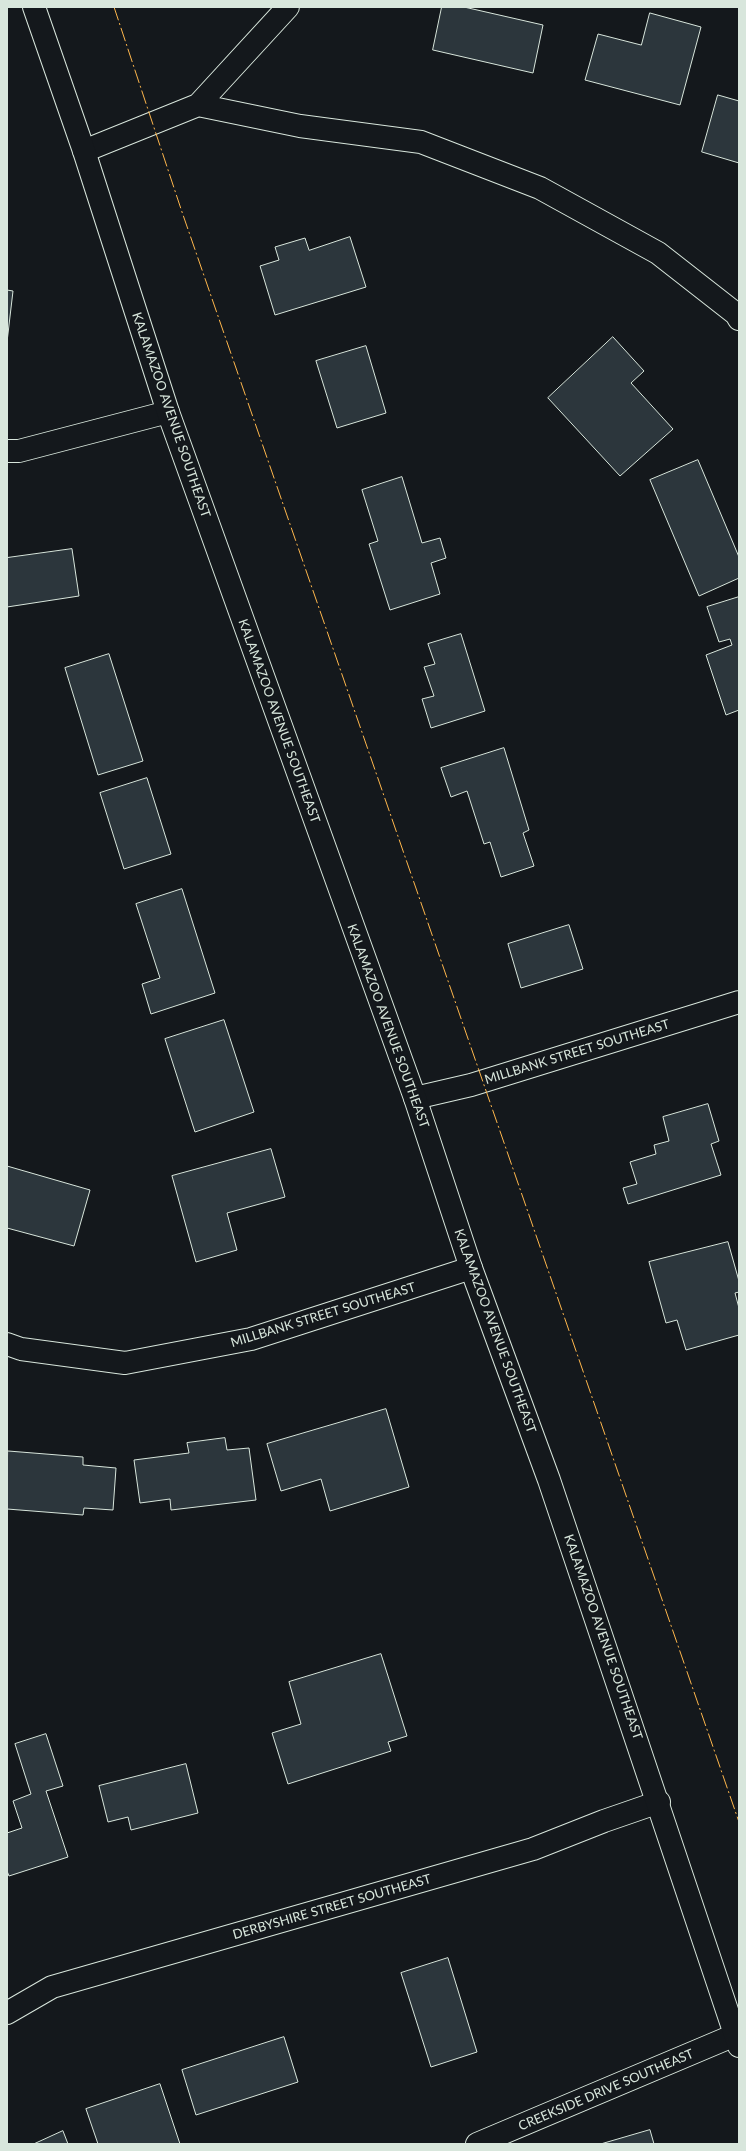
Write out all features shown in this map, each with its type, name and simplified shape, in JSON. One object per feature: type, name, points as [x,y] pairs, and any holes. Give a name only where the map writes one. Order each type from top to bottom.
[{"type":"street","name":"KALAMAZOO AVENUE SOUTHEAST","points":[[34,7],[84,151],[168,412],[415,1098],[471,1268],[549,1480],[659,1802],[737,2040]]},
{"type":"street","points":[[84,151],[198,105],[288,7]]},
{"type":"street","points":[[198,105],[300,126],[421,142],[540,188],[658,253],[738,315]]},
{"type":"street","points":[[7,451],[19,450],[168,412]]},
{"type":"street","name":"MILLBANK STREET SOUTHEAST","points":[[415,1098],[471,1085],[739,1002]]},
{"type":"street","name":"MILLBANK STREET SOUTHEAST","points":[[7,1344],[21,1349],[125,1363],[251,1339],[471,1268]]},
{"type":"street","name":"DERBYSHIRE STREET SOUTHEAST","points":[[7,2013],[52,1987],[533,1849],[604,1821],[659,1802]]},
{"type":"street","name":"CREEKSIDE DRIVE SOUTHEAST","points":[[477,2144],[737,2040]]},
{"type":"building","points":[[442,7],[464,7],[543,25],[533,73],[433,50]]},
{"type":"building","points":[[650,13],[701,27],[680,105],[585,80],[598,34],[641,45]]},
{"type":"building","points":[[718,95],[739,101],[739,163],[702,152]]},
{"type":"building","points":[[350,237],[366,287],[275,315],[260,266],[279,260],[275,247],[305,238],[309,250]]},
{"type":"building","points":[[7,290],[13,291],[7,342]]},
{"type":"building","points":[[613,337],[644,371],[631,383],[673,429],[620,476],[548,398]]},
{"type":"building","points":[[366,346],[386,413],[337,428],[316,361]]},
{"type":"building","points":[[698,460],[739,557],[739,578],[699,596],[650,480]]},
{"type":"building","points":[[402,477],[422,543],[440,538],[446,558],[431,563],[440,594],[390,610],[369,544],[378,541],[362,490]]},
{"type":"building","points":[[72,549],[79,596],[7,607],[7,558]]},
{"type":"building","points":[[739,597],[739,710],[726,715],[706,655],[732,645],[730,639],[719,642],[707,607]]},
{"type":"building","points":[[461,634],[485,711],[431,728],[422,699],[434,696],[424,667],[435,664],[428,644]]},
{"type":"building","points":[[109,654],[143,761],[98,775],[65,668]]},
{"type":"building","points":[[504,748],[529,830],[523,833],[534,866],[501,877],[490,842],[484,844],[467,791],[451,797],[441,768]]},
{"type":"building","points":[[147,778],[171,854],[124,869],[100,793]]},
{"type":"building","points":[[182,889],[215,993],[151,1014],[142,984],[160,978],[136,904]]},
{"type":"building","points":[[569,925],[583,969],[521,988],[508,944]]},
{"type":"building","points":[[224,1020],[254,1112],[195,1132],[165,1039]]},
{"type":"building","points":[[708,1104],[719,1141],[711,1144],[721,1175],[628,1204],[623,1188],[637,1184],[630,1162],[656,1154],[654,1145],[669,1141],[663,1117]]},
{"type":"building","points":[[271,1149],[285,1197],[227,1213],[237,1250],[196,1262],[172,1176]]},
{"type":"building","points":[[7,1166],[90,1190],[74,1246],[7,1228]]},
{"type":"building","points":[[728,1242],[739,1281],[739,1292],[735,1293],[739,1308],[739,1335],[686,1350],[677,1320],[666,1323],[649,1262]]},
{"type":"building","points":[[386,1409],[409,1487],[330,1511],[321,1479],[281,1491],[267,1444]]},
{"type":"building","points":[[225,1438],[227,1450],[249,1448],[256,1500],[171,1510],[170,1499],[140,1503],[134,1460],[189,1453],[187,1443]]},
{"type":"building","points":[[8,1451],[83,1457],[83,1465],[116,1468],[113,1510],[84,1508],[83,1515],[7,1509]]},
{"type":"building","points":[[381,1654],[407,1736],[388,1742],[391,1751],[288,1784],[272,1733],[301,1724],[289,1682]]},
{"type":"building","points":[[46,1734],[63,1786],[46,1791],[68,1857],[9,1876],[7,1871],[7,1833],[22,1828],[13,1801],[31,1794],[15,1744]]},
{"type":"building","points":[[186,1764],[198,1813],[131,1830],[128,1817],[108,1822],[99,1786]]},
{"type":"building","points":[[448,1958],[477,2052],[431,2067],[401,1973]]},
{"type":"building","points":[[284,2037],[298,2082],[196,2115],[182,2070]]},
{"type":"building","points":[[160,2084],[180,2144],[98,2144],[86,2109]]},
{"type":"building","points":[[650,2130],[654,2144],[601,2144]]},
{"type":"building","points":[[63,2131],[68,2144],[34,2144]]},
{"type":"power","points":[[114,7],[182,212],[739,1822]]}]
